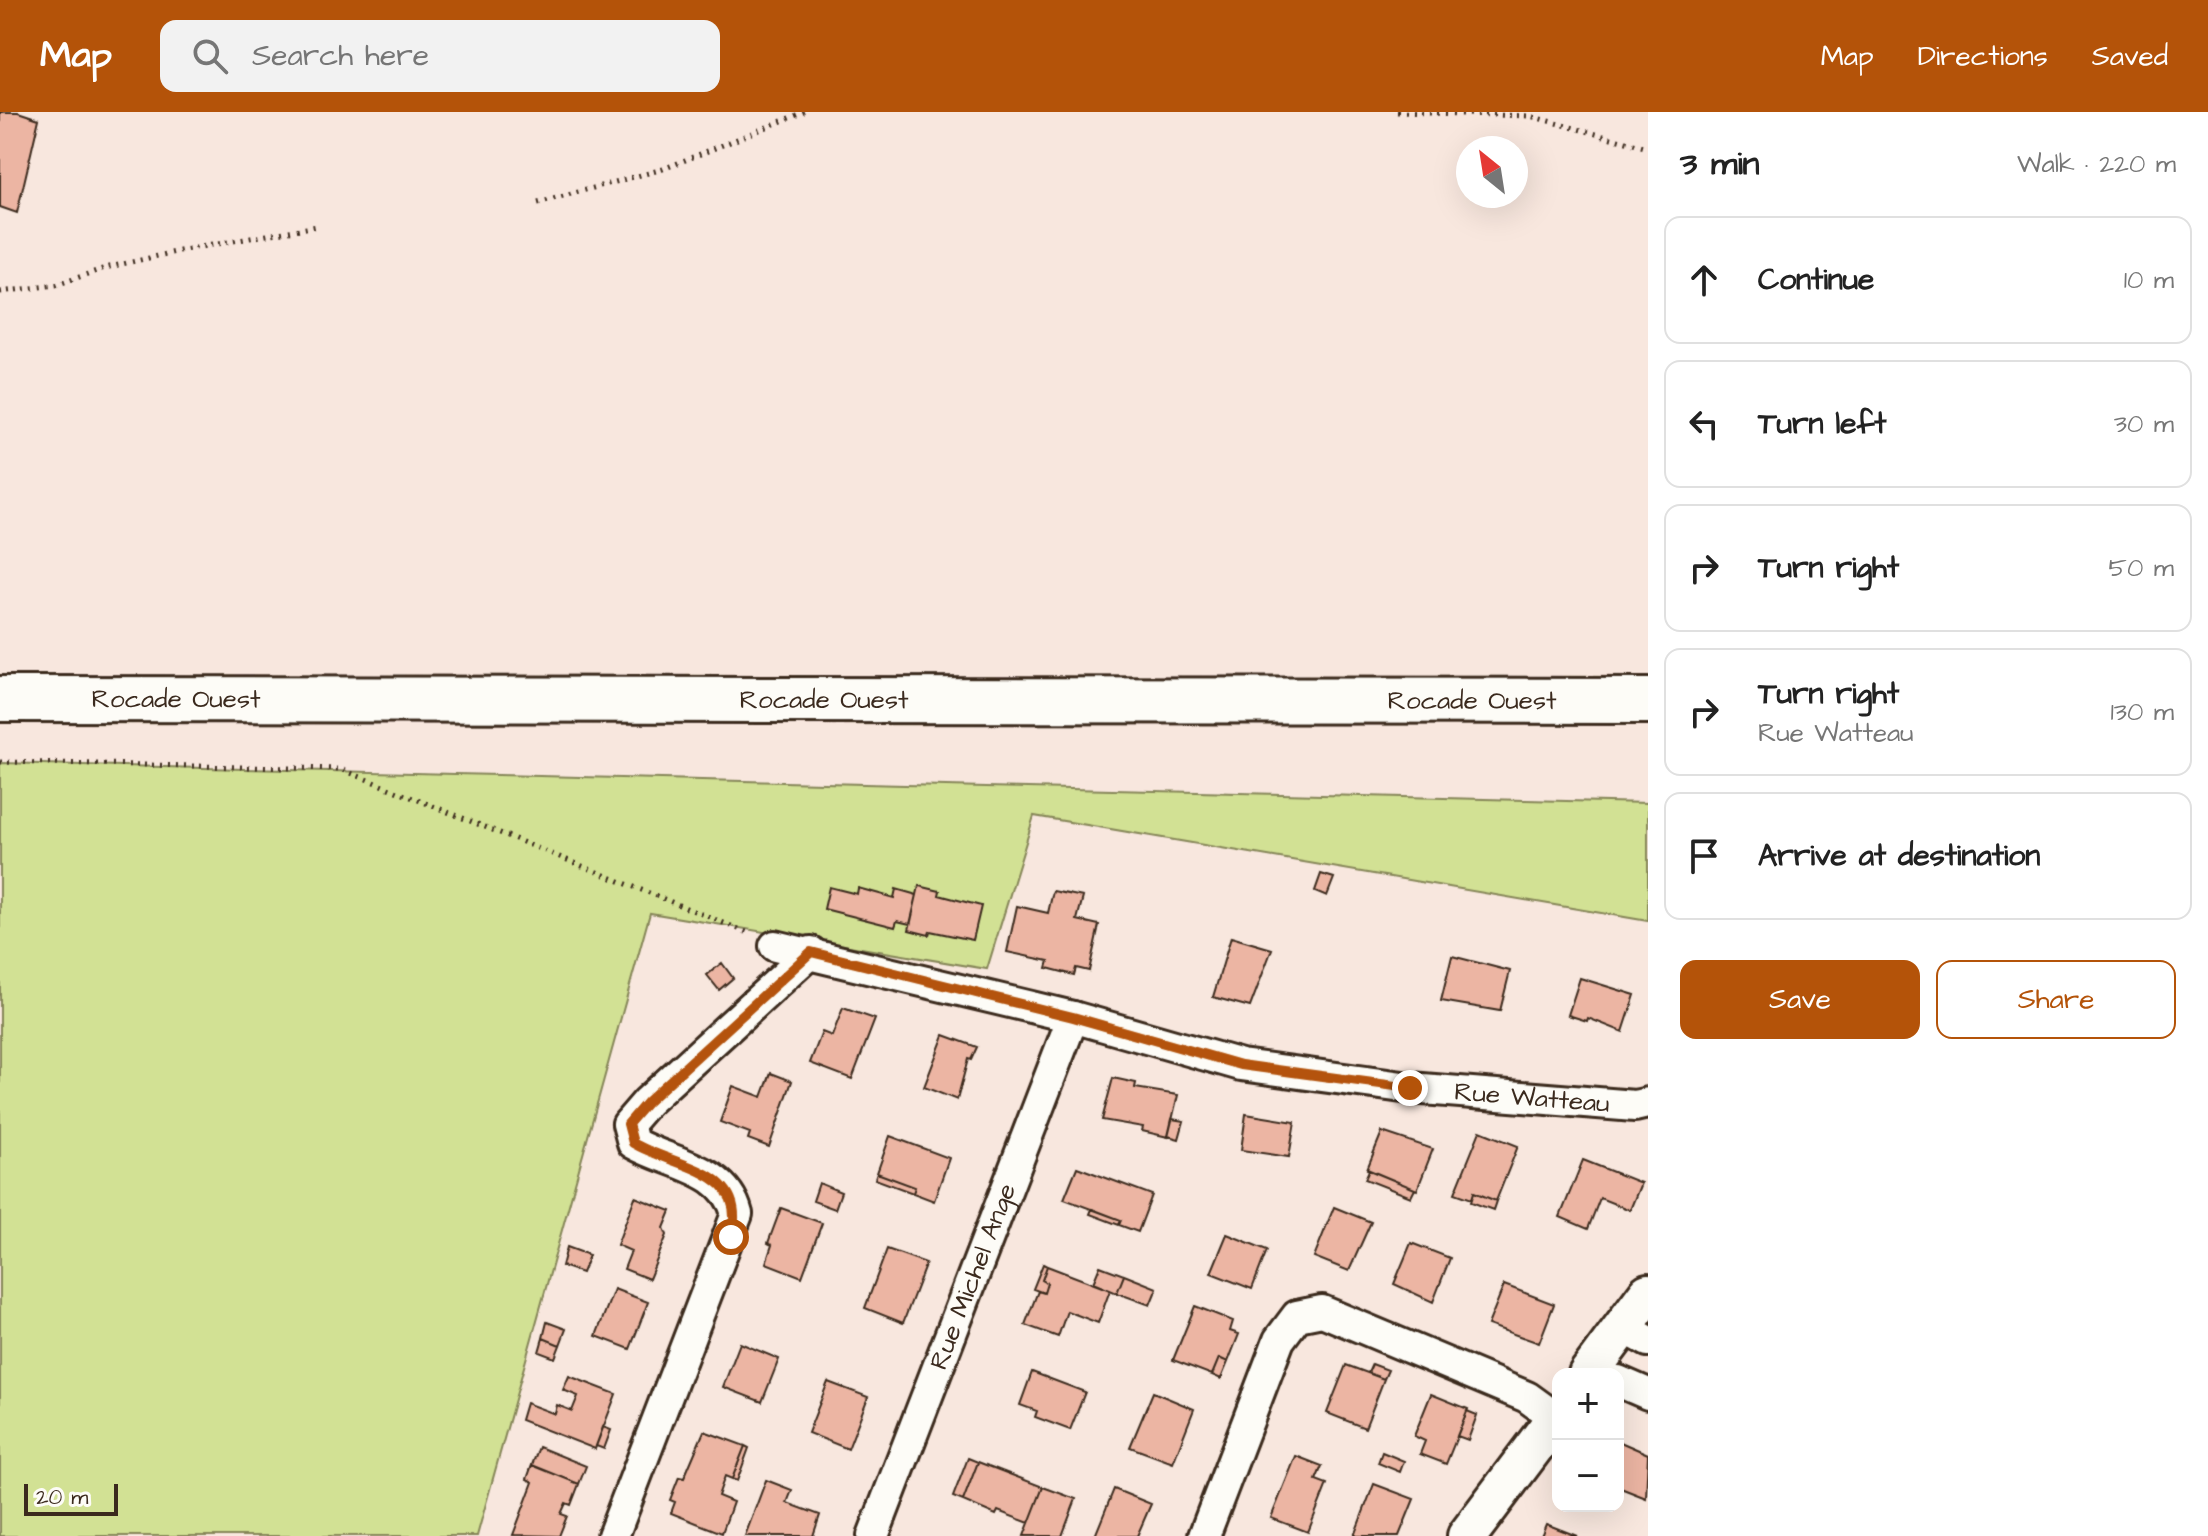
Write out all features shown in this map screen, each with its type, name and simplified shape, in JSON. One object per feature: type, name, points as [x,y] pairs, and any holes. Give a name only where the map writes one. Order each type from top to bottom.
[{"type":"main road","name":"Rocade Ouest","points":[[0,699],[1648,701]]},
{"type":"street","name":"Rue Watteau","points":[[771,943],[1073,1017],[1241,1065],[1410,1088],[1644,1107]]},
{"type":"street","points":[[613,1536],[737,1214],[732,1195],[717,1179],[633,1143],[628,1124],[647,1102],[811,952]]},
{"type":"street","name":"Rue Michel Ange","points":[[873,1536],[1073,1017]]},
{"type":"street","points":[[1606,1368],[1635,1334],[1648,1293]]},
{"type":"street","points":[[1204,1536],[1279,1340],[1297,1316],[1322,1311],[1527,1397],[1552,1413]]},
{"type":"street","points":[[1624,1384],[1648,1394]]},
{"type":"street","points":[[1467,1536],[1552,1423]]},
{"type":"path","points":[[538,203],[663,169],[804,112]]},
{"type":"path","points":[[1397,112],[1530,116],[1648,148]]},
{"type":"path","points":[[0,292],[56,285],[105,268],[184,250],[317,226]]},
{"type":"path","points":[[0,762],[341,769],[771,943]]},
{"type":"green space","points":[[0,763],[1648,803],[1648,921],[1034,816],[987,969],[650,913],[477,1536],[0,1536]]},
{"type":"building","points":[[0,112],[18,112],[39,119],[17,213],[0,207]]},
{"type":"building","points":[[1321,874],[1334,878],[1327,896],[1315,891]]},
{"type":"building","points":[[919,886],[940,891],[939,895],[981,906],[973,940],[909,930]]},
{"type":"building","points":[[829,887],[857,894],[858,888],[894,898],[896,889],[917,895],[910,924],[897,921],[895,927],[824,909]]},
{"type":"building","points":[[1053,891],[1083,897],[1077,920],[1099,925],[1089,971],[1076,968],[1074,975],[1047,968],[1049,961],[1007,952],[1017,906],[1048,913]]},
{"type":"building","points":[[1231,937],[1272,949],[1250,1007],[1213,997]]},
{"type":"building","points":[[1452,956],[1510,971],[1500,1011],[1441,1001]]},
{"type":"building","points":[[722,963],[733,978],[719,990],[707,975]]},
{"type":"building","points":[[1580,978],[1635,995],[1623,1032],[1588,1018],[1587,1021],[1568,1015]]},
{"type":"building","points":[[843,1008],[875,1019],[852,1079],[810,1063],[822,1032],[832,1036]]},
{"type":"building","points":[[944,1035],[977,1047],[971,1060],[968,1059],[957,1100],[924,1087]]},
{"type":"building","points":[[771,1073],[792,1081],[769,1147],[748,1139],[750,1133],[720,1122],[733,1086],[762,1097]]},
{"type":"building","points":[[1113,1078],[1136,1083],[1135,1088],[1178,1095],[1168,1137],[1142,1131],[1143,1127],[1102,1120]]},
{"type":"building","points":[[1246,1114],[1295,1122],[1289,1157],[1241,1150]]},
{"type":"building","points":[[1172,1119],[1184,1121],[1179,1139],[1168,1136]]},
{"type":"building","points":[[1480,1131],[1518,1146],[1496,1201],[1474,1192],[1472,1199],[1455,1193]]},
{"type":"building","points":[[1382,1132],[1433,1149],[1417,1190],[1367,1169]]},
{"type":"building","points":[[890,1136],[949,1158],[934,1201],[913,1193],[915,1187],[877,1173]]},
{"type":"building","points":[[1583,1160],[1641,1183],[1630,1210],[1600,1198],[1588,1229],[1560,1217]]},
{"type":"building","points":[[1077,1167],[1152,1195],[1138,1232],[1119,1225],[1121,1220],[1064,1199]]},
{"type":"building","points":[[1369,1170],[1415,1189],[1411,1197],[1365,1179]]},
{"type":"building","points":[[877,1173],[915,1187],[913,1193],[875,1179]]},
{"type":"building","points":[[819,1183],[841,1192],[835,1209],[813,1201]]},
{"type":"building","points":[[1474,1192],[1496,1201],[1493,1210],[1471,1202]]},
{"type":"building","points":[[635,1197],[671,1211],[664,1228],[667,1235],[649,1279],[624,1269],[631,1251],[617,1245]]},
{"type":"building","points":[[1334,1207],[1371,1222],[1349,1271],[1314,1257]]},
{"type":"building","points":[[781,1208],[822,1223],[802,1277],[766,1263],[772,1245],[768,1243]]},
{"type":"building","points":[[1092,1209],[1121,1220],[1119,1225],[1090,1214]]},
{"type":"building","points":[[1227,1234],[1267,1250],[1252,1289],[1211,1273]]},
{"type":"building","points":[[1411,1243],[1450,1258],[1433,1302],[1394,1284]]},
{"type":"building","points":[[567,1247],[589,1255],[582,1273],[562,1266]]},
{"type":"building","points":[[887,1249],[926,1263],[903,1323],[865,1308]]},
{"type":"building","points":[[1043,1264],[1047,1266],[1042,1280],[1047,1283],[1044,1293],[1033,1289]]},
{"type":"building","points":[[1047,1266],[1110,1290],[1098,1323],[1067,1311],[1058,1337],[1025,1325],[1038,1291],[1044,1293],[1047,1283],[1042,1280]]},
{"type":"building","points":[[1100,1266],[1124,1275],[1117,1293],[1093,1283]]},
{"type":"building","points":[[1124,1275],[1157,1288],[1150,1305],[1117,1293]]},
{"type":"building","points":[[1504,1285],[1554,1304],[1539,1343],[1488,1325]]},
{"type":"building","points":[[614,1289],[648,1302],[630,1349],[596,1336]]},
{"type":"building","points":[[1195,1306],[1233,1321],[1230,1331],[1239,1334],[1228,1362],[1219,1358],[1212,1375],[1173,1360]]},
{"type":"building","points":[[547,1322],[566,1329],[560,1345],[543,1338]]},
{"type":"building","points":[[543,1338],[560,1345],[555,1358],[539,1352]]},
{"type":"building","points":[[740,1343],[779,1359],[762,1402],[723,1387]]},
{"type":"building","points":[[1219,1358],[1228,1362],[1221,1379],[1212,1375]]},
{"type":"building","points":[[1372,1364],[1388,1370],[1384,1379],[1368,1373]]},
{"type":"building","points":[[1346,1365],[1384,1379],[1365,1428],[1327,1413]]},
{"type":"building","points":[[1032,1372],[1085,1392],[1070,1430],[1035,1417],[1037,1411],[1020,1405]]},
{"type":"building","points":[[569,1376],[616,1394],[595,1449],[521,1420],[526,1403],[555,1414],[557,1405],[572,1411],[578,1396],[563,1390]]},
{"type":"building","points":[[828,1382],[868,1397],[848,1449],[808,1433]]},
{"type":"building","points":[[1153,1392],[1194,1409],[1173,1463],[1130,1447]]},
{"type":"building","points":[[1431,1394],[1468,1409],[1446,1464],[1420,1454],[1425,1441],[1414,1436]]},
{"type":"building","points":[[1467,1411],[1477,1415],[1468,1440],[1457,1436]]},
{"type":"building","points":[[603,1427],[611,1430],[604,1449],[596,1446]]},
{"type":"building","points":[[704,1431],[745,1446],[732,1479],[725,1476],[718,1496],[733,1502],[722,1533],[671,1513],[675,1502],[670,1500],[679,1477],[684,1478]]},
{"type":"building","points":[[1624,1444],[1648,1454],[1646,1498],[1624,1489]]},
{"type":"building","points":[[745,1446],[749,1448],[737,1481],[732,1479]]},
{"type":"building","points":[[539,1447],[586,1466],[579,1484],[532,1465]]},
{"type":"building","points":[[1382,1452],[1404,1461],[1400,1472],[1378,1463]]},
{"type":"building","points":[[1296,1456],[1322,1466],[1316,1480],[1327,1484],[1308,1532],[1271,1518]]},
{"type":"building","points":[[968,1458],[978,1462],[963,1501],[953,1497]]},
{"type":"building","points":[[978,1462],[1043,1487],[1029,1523],[998,1511],[996,1515],[963,1501]]},
{"type":"building","points":[[532,1465],[579,1484],[571,1505],[566,1503],[561,1514],[567,1516],[559,1536],[513,1535],[533,1482],[527,1479]]},
{"type":"building","points":[[766,1480],[792,1490],[787,1503],[820,1515],[813,1536],[745,1536]]},
{"type":"building","points":[[1374,1484],[1414,1499],[1399,1536],[1354,1536]]},
{"type":"building","points":[[1043,1487],[1076,1499],[1062,1536],[1024,1536]]},
{"type":"building","points":[[1114,1489],[1151,1504],[1137,1536],[1095,1536]]},
{"type":"building","points":[[1546,1524],[1577,1536],[1541,1536]]},
{"type":"route","points":[[731,1237],[737,1214],[732,1195],[717,1179],[633,1143],[628,1124],[647,1102],[811,952],[1073,1017],[1241,1065],[1410,1088]]}]
